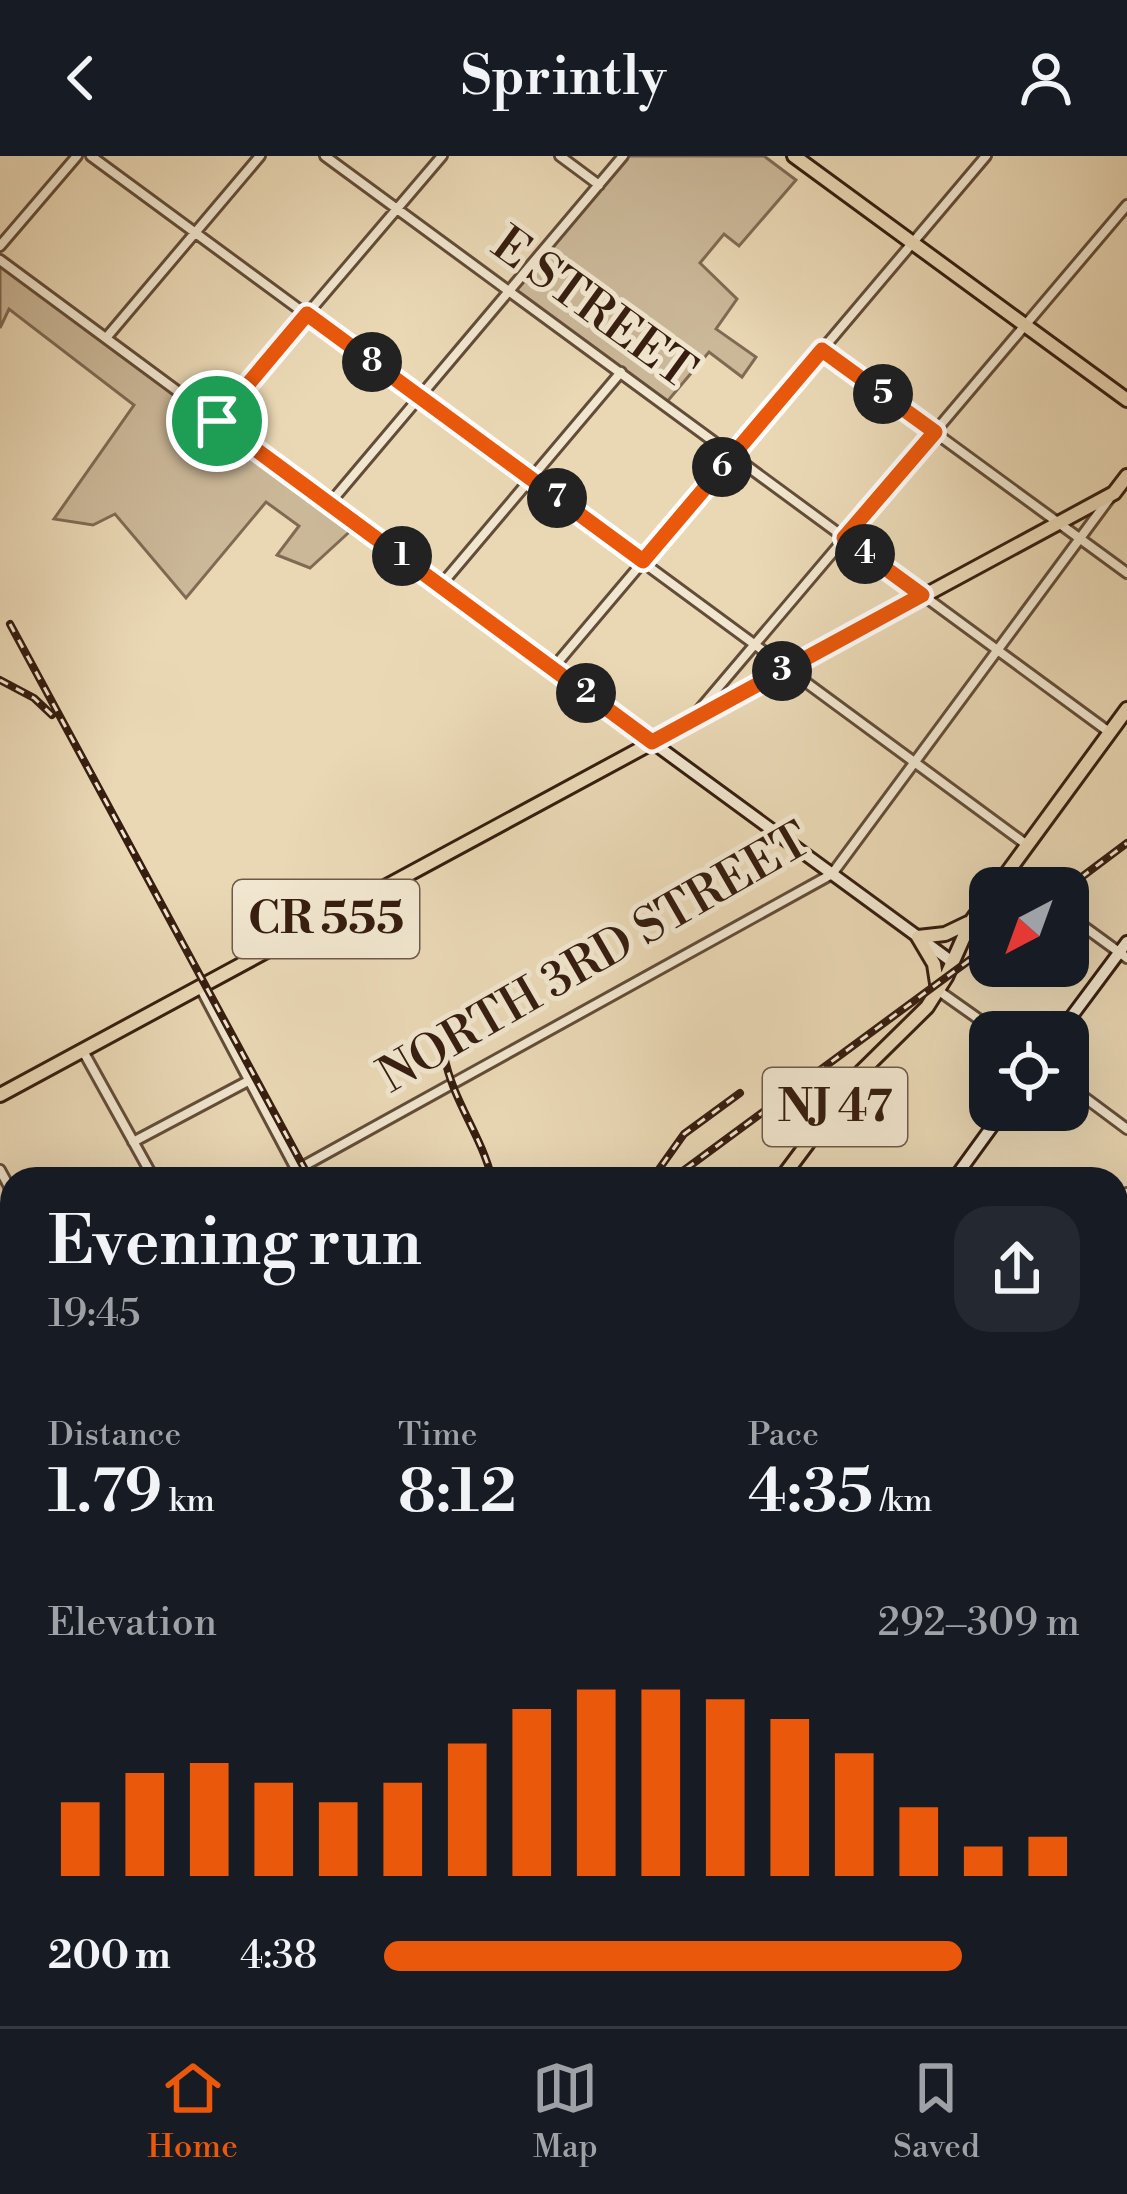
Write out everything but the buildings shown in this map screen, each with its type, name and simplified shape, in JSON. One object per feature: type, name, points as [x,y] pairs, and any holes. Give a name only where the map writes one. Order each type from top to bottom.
[{"type":"main road","points":[[800,158],[1127,400]]},
{"type":"main road","name":"NORTH 3RD STREET","points":[[1114,493],[1127,476]]},
{"type":"main road","name":"CR 555","points":[[0,1095],[1114,493]]},
{"type":"main road","points":[[1012,867],[1127,710]]},
{"type":"main road","points":[[652,742],[951,961]]},
{"type":"main road","points":[[918,937],[945,934],[969,922]]},
{"type":"main road","name":"NJ 47","points":[[790,1167],[861,1072],[939,991],[969,926]]},
{"type":"main road","points":[[918,937],[934,964],[939,991]]},
{"type":"main road","points":[[1076,1011],[1124,950]]},
{"type":"main road","points":[[963,1167],[989,1131]]},
{"type":"street","points":[[0,246],[77,156]]},
{"type":"street","points":[[92,156],[1028,844]]},
{"type":"street","points":[[105,338],[260,156]]},
{"type":"street","name":"E STREET","points":[[325,156],[1110,732]]},
{"type":"street","points":[[217,421],[442,156]]},
{"type":"street","points":[[560,156],[599,185]]},
{"type":"street","points":[[330,503],[623,156]]},
{"type":"street","points":[[553,668],[980,158]]},
{"type":"street","points":[[691,720],[1127,205]]},
{"type":"street","points":[[0,260],[652,742]]},
{"type":"street","points":[[822,350],[1127,573]]},
{"type":"street","points":[[441,585],[621,372]]},
{"type":"street","name":"NORTH 3RD STREET","points":[[303,1167],[832,874],[1114,493]]},
{"type":"street","points":[[1089,928],[1124,950]]},
{"type":"street","points":[[200,987],[294,1167]]},
{"type":"street","points":[[939,991],[969,1012]]},
{"type":"street","points":[[83,1051],[147,1167]]},
{"type":"street","points":[[133,1142],[250,1080]]},
{"type":"street","points":[[1089,1101],[1127,1129]]},
{"type":"shaded area","points":[[623,156],[764,156],[796,180],[739,246],[724,234],[700,263],[737,299],[716,329],[756,357],[742,377],[709,352],[666,403],[510,290]]},
{"type":"shaded area","points":[[0,261],[358,524],[310,568],[277,555],[299,526],[266,502],[186,598],[115,514],[93,525],[54,519],[134,405],[9,309],[0,328]]},
{"type":"railway","points":[[10,624],[304,1167]]},
{"type":"railway","points":[[0,680],[34,698],[52,715]]},
{"type":"railway","points":[[1089,872],[1127,843]]},
{"type":"railway","points":[[688,1167],[969,960]]},
{"type":"railway","points":[[444,1055],[488,1167]]},
{"type":"railway","points":[[661,1167],[684,1134],[740,1093]]},
{"type":"route","points":[[307,314],[643,561],[822,350],[935,432],[844,538],[922,595],[652,742],[217,421],[307,314]]}]
